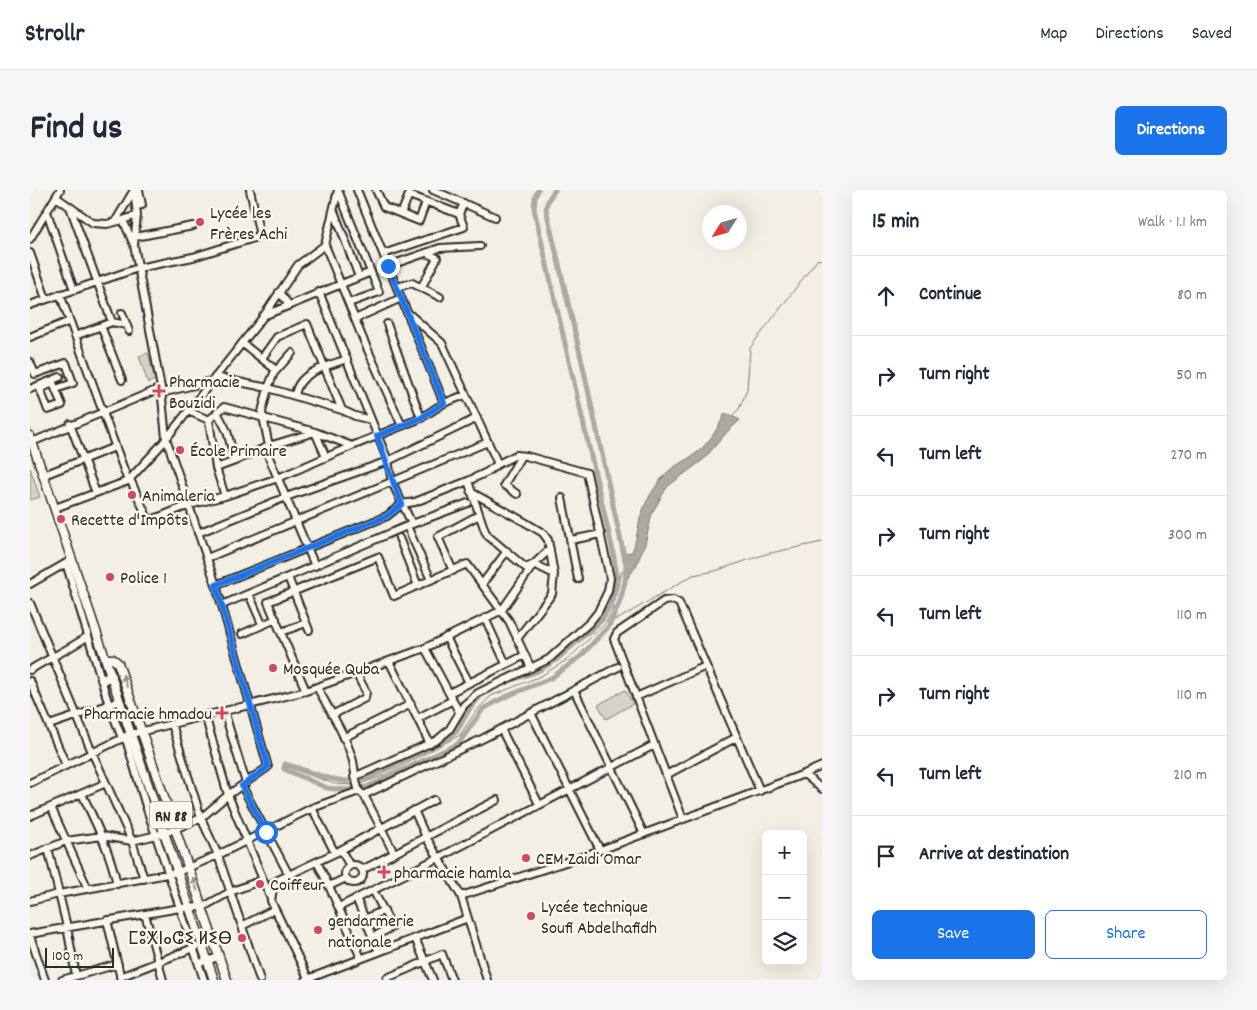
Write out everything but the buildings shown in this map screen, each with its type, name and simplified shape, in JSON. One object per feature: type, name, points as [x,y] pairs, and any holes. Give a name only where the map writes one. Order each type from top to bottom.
[{"type":"main road","name":"RN 88","points":[[31,439],[55,508],[69,561],[83,603],[106,659],[113,658],[118,663],[227,980]]},
{"type":"main road","points":[[106,659],[120,702],[126,736],[142,781],[153,800],[165,833],[214,980]]},
{"type":"main road","points":[[102,680],[112,676]]},
{"type":"street","points":[[30,240],[60,190]]},
{"type":"street","points":[[30,856],[66,841],[102,836],[132,841],[176,829],[201,818],[228,795],[268,767],[216,585],[166,438],[161,390],[134,241],[137,206],[134,190]]},
{"type":"street","points":[[116,222],[134,190]]},
{"type":"street","points":[[137,206],[142,205],[139,190]]},
{"type":"street","points":[[30,305],[138,268],[193,257],[254,238],[258,235],[259,231],[250,190]]},
{"type":"street","points":[[338,190],[325,245],[402,426]]},
{"type":"street","points":[[338,190],[379,292],[349,303]]},
{"type":"street","points":[[358,190],[444,403]]},
{"type":"street","points":[[376,190],[384,207],[419,221],[426,202]]},
{"type":"street","points":[[433,190],[442,192],[495,217]]},
{"type":"street","points":[[401,214],[410,193],[426,202],[459,214]]},
{"type":"street","points":[[56,197],[93,223],[107,224],[137,215]]},
{"type":"street","points":[[383,254],[464,227],[459,214],[464,204]]},
{"type":"street","points":[[70,207],[112,322]]},
{"type":"street","points":[[333,210],[359,277]]},
{"type":"street","points":[[46,212],[74,290]]},
{"type":"street","points":[[123,220],[134,241]]},
{"type":"street","points":[[134,241],[193,226]]},
{"type":"street","points":[[55,508],[129,480],[166,438],[263,317],[298,265],[325,245]]},
{"type":"street","points":[[388,266],[440,248],[480,246]]},
{"type":"street","points":[[421,288],[437,258],[427,253]]},
{"type":"street","points":[[30,254],[46,299]]},
{"type":"street","points":[[263,317],[319,292],[371,272]]},
{"type":"street","points":[[397,287],[412,283],[440,297]]},
{"type":"street","points":[[279,292],[289,305]]},
{"type":"street","points":[[319,292],[388,461],[392,482],[431,580]]},
{"type":"street","points":[[60,294],[115,447],[149,521],[189,505],[224,496],[278,478],[421,418],[444,403],[465,395]]},
{"type":"street","points":[[355,318],[401,298]]},
{"type":"street","points":[[407,312],[442,343],[498,464]]},
{"type":"street","points":[[75,336],[112,322],[128,328],[122,313]]},
{"type":"street","points":[[30,337],[70,321]]},
{"type":"street","points":[[262,358],[277,337],[307,324],[342,410]]},
{"type":"street","points":[[387,324],[421,418]]},
{"type":"street","points":[[101,326],[122,380]]},
{"type":"street","points":[[417,337],[430,332]]},
{"type":"street","points":[[242,343],[276,370]]},
{"type":"street","points":[[292,353],[276,370],[268,388],[262,412],[267,447],[315,566]]},
{"type":"street","points":[[295,396],[295,390],[306,376],[325,366],[347,359]]},
{"type":"street","points":[[30,362],[34,374],[66,363],[73,383],[56,389]]},
{"type":"street","points":[[56,367],[64,386]]},
{"type":"street","points":[[30,389],[60,377]]},
{"type":"street","points":[[31,439],[161,390],[213,379],[268,388],[371,420]]},
{"type":"street","points":[[209,420],[224,407],[315,432],[352,446]]},
{"type":"street","points":[[188,411],[209,420]]},
{"type":"street","points":[[217,412],[227,431],[235,461]]},
{"type":"street","points":[[198,533],[286,497],[388,461],[477,418]]},
{"type":"street","points":[[209,420],[216,468],[224,496]]},
{"type":"street","points":[[70,424],[96,493]]},
{"type":"street","points":[[216,468],[267,447],[315,432]]},
{"type":"street","points":[[315,432],[326,457]]},
{"type":"street","points":[[206,558],[488,442]]},
{"type":"street","points":[[44,475],[115,447]]},
{"type":"street","points":[[216,585],[387,516],[402,504],[415,502],[468,481],[516,455],[588,473],[610,578],[608,592],[590,622],[549,659],[478,693],[464,705],[449,730],[430,744],[358,787]]},
{"type":"street","points":[[517,494],[504,485],[521,456]]},
{"type":"street","points":[[468,481],[486,534],[526,568],[534,564]]},
{"type":"street","points":[[471,492],[543,533],[548,540],[554,574],[554,588],[550,598],[517,639]]},
{"type":"street","points":[[562,498],[578,579]]},
{"type":"street","points":[[222,605],[410,525],[468,503]]},
{"type":"street","points":[[453,570],[438,537],[479,516]]},
{"type":"street","points":[[570,540],[601,534]]},
{"type":"street","points":[[399,538],[418,586]]},
{"type":"street","points":[[30,783],[126,736],[306,691],[425,648],[502,610],[534,564],[550,549]]},
{"type":"street","points":[[482,584],[507,551]]},
{"type":"street","points":[[306,691],[268,602],[378,557],[394,596],[467,564],[502,610],[531,668]]},
{"type":"street","points":[[30,584],[69,561]]},
{"type":"street","points":[[534,564],[554,574]]},
{"type":"street","points":[[288,577],[309,630]]},
{"type":"street","points":[[249,594],[262,624]]},
{"type":"street","points":[[682,819],[615,645],[615,635],[664,601],[673,600],[679,603],[760,791]]},
{"type":"street","points":[[30,603],[92,752],[132,841],[144,879]]},
{"type":"street","points":[[83,603],[88,636],[109,705],[126,736]]},
{"type":"street","points":[[485,618],[506,664]]},
{"type":"street","points":[[242,634],[262,624],[276,620]]},
{"type":"street","points":[[281,632],[306,623]]},
{"type":"street","points":[[30,670],[52,656],[71,648],[88,636]]},
{"type":"street","points":[[446,637],[469,683]]},
{"type":"street","points":[[425,648],[459,712]]},
{"type":"street","points":[[449,693],[525,655]]},
{"type":"street","points":[[389,661],[430,744]]},
{"type":"street","points":[[30,901],[178,872],[218,855],[358,787],[501,729],[618,666]]},
{"type":"street","points":[[636,697],[706,666]]},
{"type":"street","points":[[332,715],[366,698],[366,692],[356,673]]},
{"type":"street","points":[[30,681],[66,765]]},
{"type":"street","points":[[318,687],[353,761],[358,787],[394,853]]},
{"type":"street","points":[[574,690],[644,834]]},
{"type":"street","points":[[418,718],[453,700]]},
{"type":"street","points":[[49,725],[120,702]]},
{"type":"street","points":[[343,738],[411,704]]},
{"type":"street","points":[[224,711],[244,784],[289,876]]},
{"type":"street","points":[[531,713],[600,850]]},
{"type":"street","points":[[205,715],[228,795],[262,880],[307,980],[468,918]]},
{"type":"street","points":[[172,724],[201,818],[218,855],[260,980]]},
{"type":"street","points":[[501,729],[539,804]]},
{"type":"street","points":[[666,775],[737,737]]},
{"type":"street","points":[[339,907],[438,858],[654,745]]},
{"type":"street","points":[[461,896],[600,850],[822,766]]},
{"type":"street","points":[[804,774],[822,789]]},
{"type":"street","points":[[142,781],[144,803],[204,980]]},
{"type":"street","points":[[30,816],[106,783]]},
{"type":"street","points":[[82,794],[102,836],[117,884]]},
{"type":"street","points":[[144,803],[164,796]]},
{"type":"street","points":[[271,901],[274,882],[338,852],[434,800]]},
{"type":"street","points":[[362,870],[497,800]]},
{"type":"street","points":[[51,807],[88,889]]},
{"type":"street","points":[[312,808],[338,852],[350,866]]},
{"type":"street","points":[[414,810],[426,837],[461,896],[487,980]]},
{"type":"street","points":[[48,848],[67,927],[76,976]]},
{"type":"street","points":[[317,862],[361,958]]},
{"type":"street","points":[[358,882],[350,882],[346,878],[346,871],[350,866],[356,865],[362,870]]},
{"type":"street","points":[[358,882],[362,877],[362,870]]},
{"type":"street","points":[[329,886],[346,878]]},
{"type":"street","points":[[45,980],[30,935],[180,908],[203,907],[230,892],[262,880]]},
{"type":"street","points":[[358,882],[364,894]]},
{"type":"street","points":[[373,890],[392,927],[373,937]]},
{"type":"street","points":[[356,898],[379,952]]},
{"type":"street","points":[[242,926],[275,908]]},
{"type":"street","points":[[365,919],[384,910]]},
{"type":"street","points":[[145,914],[163,980]]},
{"type":"street","points":[[107,920],[121,978],[202,944]]},
{"type":"street","points":[[415,938],[433,980]]},
{"type":"street","points":[[387,978],[442,954],[452,980]]},
{"type":"street","points":[[199,964],[219,956]]},
{"type":"street","points":[[62,980],[118,964]]},
{"type":"shaded area","points":[[148,353],[155,380],[148,383],[139,356]]},
{"type":"shaded area","points":[[725,413],[740,420],[704,459],[667,487],[652,513],[645,544],[636,566],[625,582],[626,565],[623,553],[632,552],[640,517],[651,494],[666,474],[703,447],[714,434]]},
{"type":"shaded area","points":[[30,468],[40,497],[30,500]]},
{"type":"shaded area","points":[[625,690],[633,704],[606,719],[598,705]]},
{"type":"waterway","points":[[509,681],[536,672],[556,660],[603,619],[613,598],[617,575],[534,209],[538,190]]},
{"type":"waterway","points":[[485,691],[470,708],[457,731],[446,740],[363,781],[333,779],[285,764],[284,769],[327,788],[345,790],[367,787],[458,744],[483,709],[503,698],[551,678],[580,657],[609,626],[620,601],[625,582],[626,565],[582,362],[546,209],[548,200],[555,190]]},
{"type":"waterway","points":[[733,415],[739,409],[747,390],[750,348],[817,260],[822,259]]},
{"type":"waterway","points":[[607,622],[620,618],[693,575],[715,571],[766,554],[822,542]]},
{"type":"waterway","points":[[360,784],[385,775],[460,735],[476,711],[491,696],[541,676],[568,659],[606,623],[612,610],[622,571],[626,566]]},
{"type":"waterway","points":[[287,767],[335,784],[354,785]]},
{"type":"place","name":"Lycée les Frères Achi","points":[[200,222]]},
{"type":"place","name":"Pharmacie Bouzidi","points":[[159,391]]},
{"type":"place","name":"École Primaire","points":[[180,450]]},
{"type":"place","name":"Animaleria","points":[[132,495]]},
{"type":"place","name":"Recette d'Impôts","points":[[61,519]]},
{"type":"place","name":"Police 1","points":[[110,577]]},
{"type":"place","name":"Mosquée Quba","points":[[273,668]]},
{"type":"place","name":"Pharmacie hmadou","points":[[222,713]]},
{"type":"place","name":"CEM Zaidi Omar","points":[[526,858]]},
{"type":"place","name":"pharmacie hamla","points":[[384,872]]},
{"type":"place","name":"Coiffeur","points":[[260,884]]},
{"type":"place","name":"Lycée technique Soufi Abdelhafidh","points":[[531,916]]},
{"type":"place","name":"gendarmerie nationale","points":[[318,930]]},
{"type":"place","name":"ⵎⵓⵅⵏⴰⵛⵉ ⵍⵉⴱ","points":[[242,938]]},
{"type":"route","points":[[266,832],[242,786],[268,767],[216,585],[387,516],[402,504],[392,482],[388,461],[377,436],[421,418],[444,403],[388,266]]}]
